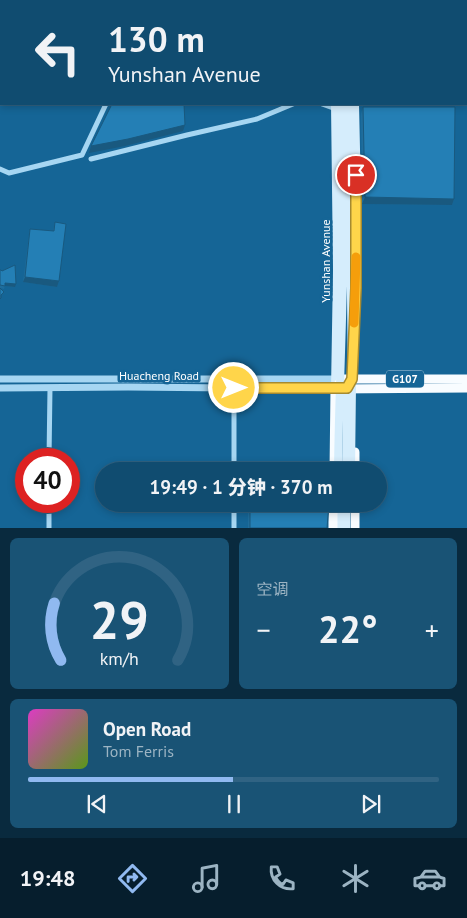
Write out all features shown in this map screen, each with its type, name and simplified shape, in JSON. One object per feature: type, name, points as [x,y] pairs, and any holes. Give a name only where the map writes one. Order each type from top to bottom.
[{"type":"highway","name":"Huacheng Road","points":[[351,385],[467,379]]},
{"type":"highway","name":"Huacheng Road","points":[[337,382],[351,385],[467,388]]},
{"type":"highway","points":[[334,462],[337,382]]},
{"type":"highway","points":[[351,385],[355,462]]},
{"type":"highway","points":[[333,528],[334,512]]},
{"type":"highway","points":[[355,512],[355,528]]},
{"type":"main road","points":[[347,105],[347,210],[352,367],[351,462]]},
{"type":"main road","points":[[347,462],[356,246],[355,105]]},
{"type":"main road","points":[[337,106],[347,210],[338,462]]},
{"type":"main road","name":"Yunshan Avenue","points":[[337,106],[337,382]]},
{"type":"main road","points":[[334,435],[340,451],[341,462]]},
{"type":"main road","points":[[338,512],[338,528]]},
{"type":"main road","points":[[342,512],[342,528]]},
{"type":"main road","points":[[346,512],[346,528]]},
{"type":"main road","points":[[351,512],[351,528]]},
{"type":"street","points":[[0,169],[9,173],[82,155],[106,105]]},
{"type":"street","points":[[91,159],[257,119],[292,105]]},
{"type":"street","name":"Huacheng Road","points":[[0,380],[337,382]]},
{"type":"street","name":"Huacheng Road","points":[[0,388],[234,388],[337,382]]},
{"type":"street","points":[[49,448],[50,388]]},
{"type":"street","points":[[234,388],[234,462]]},
{"type":"street","points":[[234,512],[234,528]]},
{"type":"street","points":[[48,528],[49,513]]},
{"type":"building","points":[[112,105],[184,105],[185,125],[91,146]]},
{"type":"building","points":[[363,107],[455,107],[454,199],[365,197]]},
{"type":"building","points":[[55,222],[66,224],[59,281],[25,277],[30,229],[54,231]]},
{"type":"building","points":[[15,265],[16,284],[5,283],[5,286],[0,285],[0,270],[2,271]]},
{"type":"building","points":[[0,288],[4,292],[0,299]]},
{"type":"building","points":[[250,512],[328,512],[327,528],[250,528]]},
{"type":"slow traffic","points":[[354,323],[356,257]]},
{"type":"route","points":[[234,388],[347,388],[352,379],[356,288],[356,175]]}]
